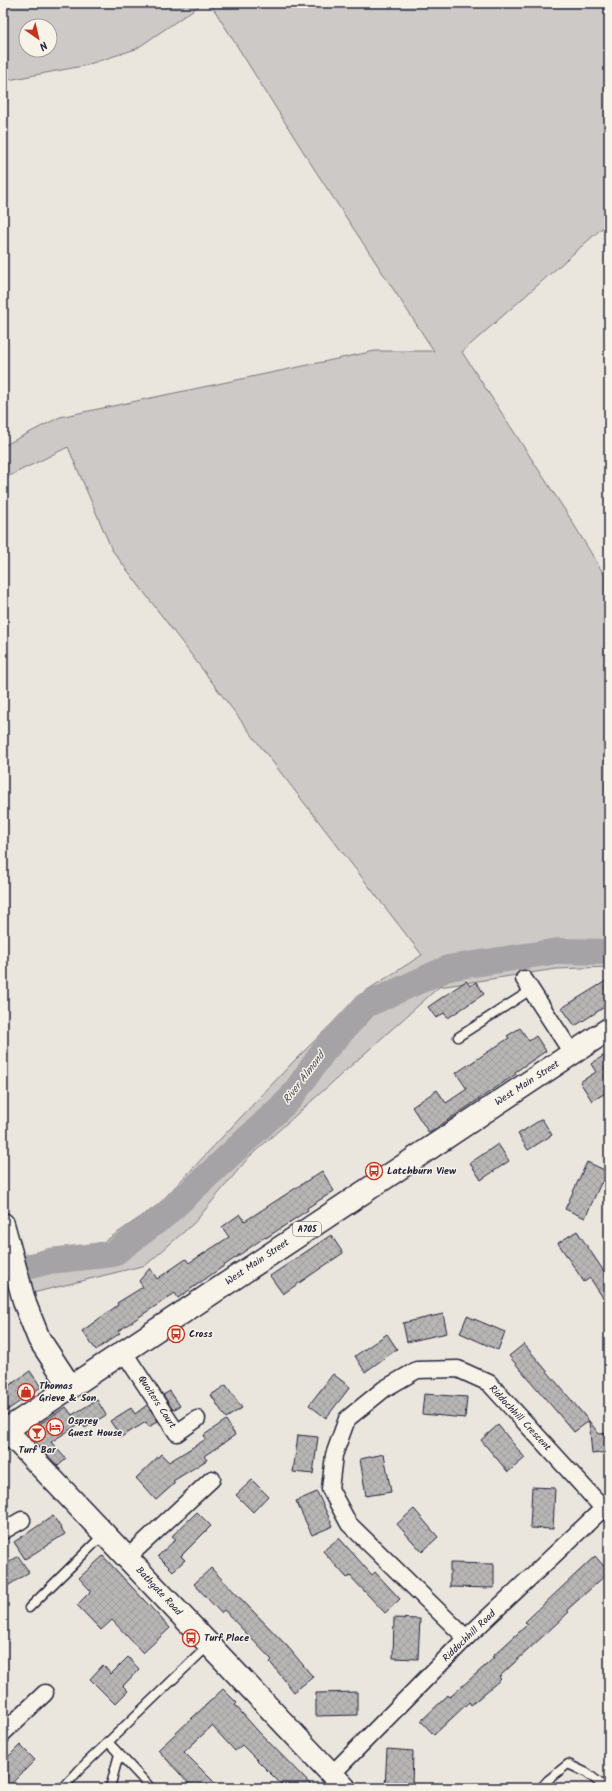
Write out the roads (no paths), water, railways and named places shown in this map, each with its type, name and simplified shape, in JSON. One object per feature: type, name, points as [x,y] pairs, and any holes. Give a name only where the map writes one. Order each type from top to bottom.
[{"type":"main road","name":"West Main Street","points":[[4,1431],[608,1030]]},
{"type":"main road","points":[[6,1235],[24,1304],[39,1339],[70,1386]]},
{"type":"main road","name":"Bathgate Road","points":[[4,1431],[105,1534],[339,1781]]},
{"type":"street","points":[[528,985],[572,1054]]},
{"type":"street","name":"Quoiters Court","points":[[123,1351],[177,1433],[197,1419]]},
{"type":"street","name":"Riddochhill Crescent","points":[[466,1638],[349,1524],[330,1489],[334,1454],[347,1419],[384,1389],[417,1370],[458,1369],[489,1383],[606,1505]]},
{"type":"street","points":[[127,1558],[212,1479]]},
{"type":"street","name":"Riddochhill Road","points":[[339,1781],[466,1638],[606,1505]]},
{"type":"street","points":[[3,1531],[22,1520]]},
{"type":"street","points":[[3,1734],[45,1693]]},
{"type":"lane","points":[[458,1037],[528,985]]},
{"type":"lane","points":[[30,1608],[105,1534]]},
{"type":"lane","points":[[63,1788],[80,1769],[210,1644]]},
{"type":"lane","points":[[108,1742],[151,1788]]},
{"type":"lane","points":[[111,1784],[119,1754]]},
{"type":"lane","points":[[541,1788],[548,1780],[568,1764],[587,1773],[606,1788]]},
{"type":"waterway","name":"River Almond","points":[[3,1273],[50,1261],[113,1254],[165,1215],[290,1099],[323,1052],[366,1005],[448,968],[558,951],[609,952]]},
{"type":"place","name":"Latchburn View","points":[[374,1171]]},
{"type":"place","name":"Cross","points":[[176,1334]]},
{"type":"place","name":"Thomas Grieve & Son","points":[[26,1392]]},
{"type":"place","name":"Osprey Guest House","points":[[55,1427]]},
{"type":"place","name":"Turf Bar","points":[[37,1433]]},
{"type":"place","name":"Turf Place","points":[[191,1638]]}]
